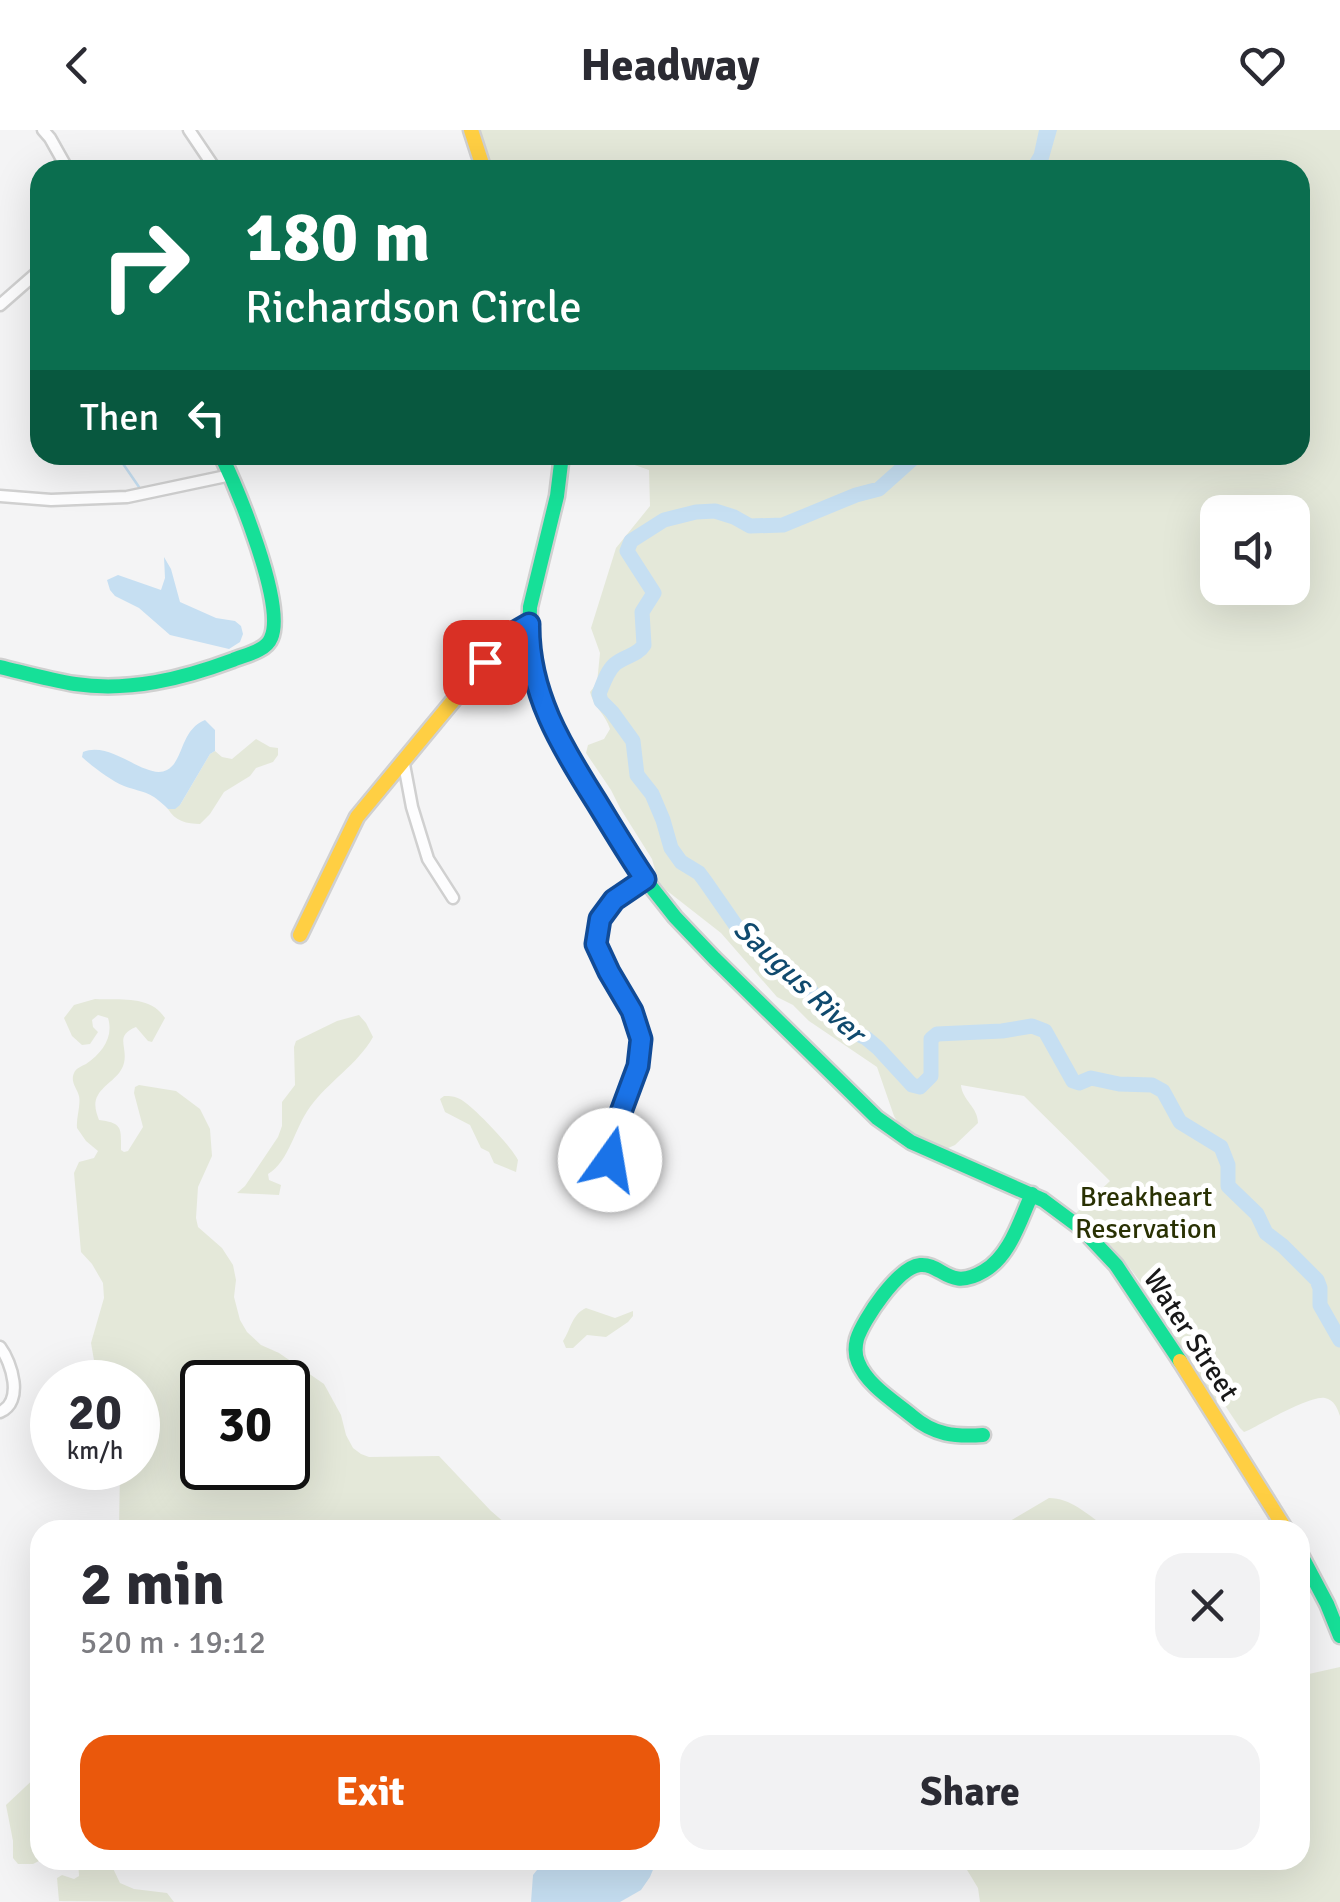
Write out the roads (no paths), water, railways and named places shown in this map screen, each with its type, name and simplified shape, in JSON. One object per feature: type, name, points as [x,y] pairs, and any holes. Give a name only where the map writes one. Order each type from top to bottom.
[{"type":"main road","points":[[471,130],[481,160]]},
{"type":"main road","points":[[0,667],[98,686],[139,685],[186,676],[265,647],[273,636],[274,618],[263,564],[226,465]]},
{"type":"main road","name":"Water Street","points":[[561,465],[529,624],[534,676],[546,714],[645,879],[714,958],[877,1118],[911,1142],[1044,1200],[1082,1229],[1116,1265],[1157,1325],[1280,1520]]},
{"type":"main road","points":[[300,934],[357,817],[505,638],[529,624]]},
{"type":"main road","points":[[983,1435],[948,1437],[919,1422],[866,1375],[857,1362],[857,1340],[882,1297],[911,1268],[922,1264],[954,1280],[990,1267],[1002,1253],[1032,1194]]},
{"type":"main road","points":[[1310,1573],[1340,1636]]},
{"type":"street","points":[[43,130],[62,160]]},
{"type":"street","points":[[190,130],[210,160]]},
{"type":"street","points":[[0,305],[30,279]]},
{"type":"street","points":[[0,496],[52,500],[127,497],[231,476]]},
{"type":"street","points":[[403,759],[428,859],[454,898]]},
{"type":"street","points":[[625,1185],[610,1160],[608,1147],[638,1066],[641,1039],[632,1011],[596,944],[600,919],[614,900],[645,879]]},
{"type":"street","points":[[0,1346],[14,1392],[12,1404],[0,1412]]},
{"type":"water","points":[[1039,130],[1057,130],[1049,160],[1030,160]]},
{"type":"water","points":[[164,557],[180,602],[216,618],[235,621],[243,634],[240,642],[229,649],[170,635],[110,590],[107,580],[118,575],[161,590]]},
{"type":"water","points":[[205,720],[215,730],[215,751],[175,809],[113,780],[82,757],[83,752],[105,751],[149,770],[167,770],[177,760],[191,731]]},
{"type":"water","points":[[537,1870],[653,1870],[641,1890],[620,1902],[531,1902],[533,1875]]},
{"type":"waterway","points":[[124,465],[139,487]]},
{"type":"waterway","name":"Saugus River","points":[[906,465],[879,489],[783,525],[750,526],[715,511],[696,512],[664,520],[631,541],[627,551],[654,593],[642,612],[644,645],[612,667],[599,694],[633,741],[637,775],[652,794],[671,848],[681,862],[699,873],[737,927],[784,972],[811,991],[831,1017],[878,1048],[912,1085],[920,1087],[931,1076],[931,1039],[937,1034],[1032,1026],[1045,1031],[1073,1081],[1091,1078],[1152,1085],[1163,1091],[1180,1122],[1221,1147],[1228,1165],[1228,1186],[1257,1214],[1266,1233],[1317,1280],[1320,1305],[1340,1340]]},
{"type":"park label","name":"Breakheart Reservation","points":[[1146,1213]]}]
